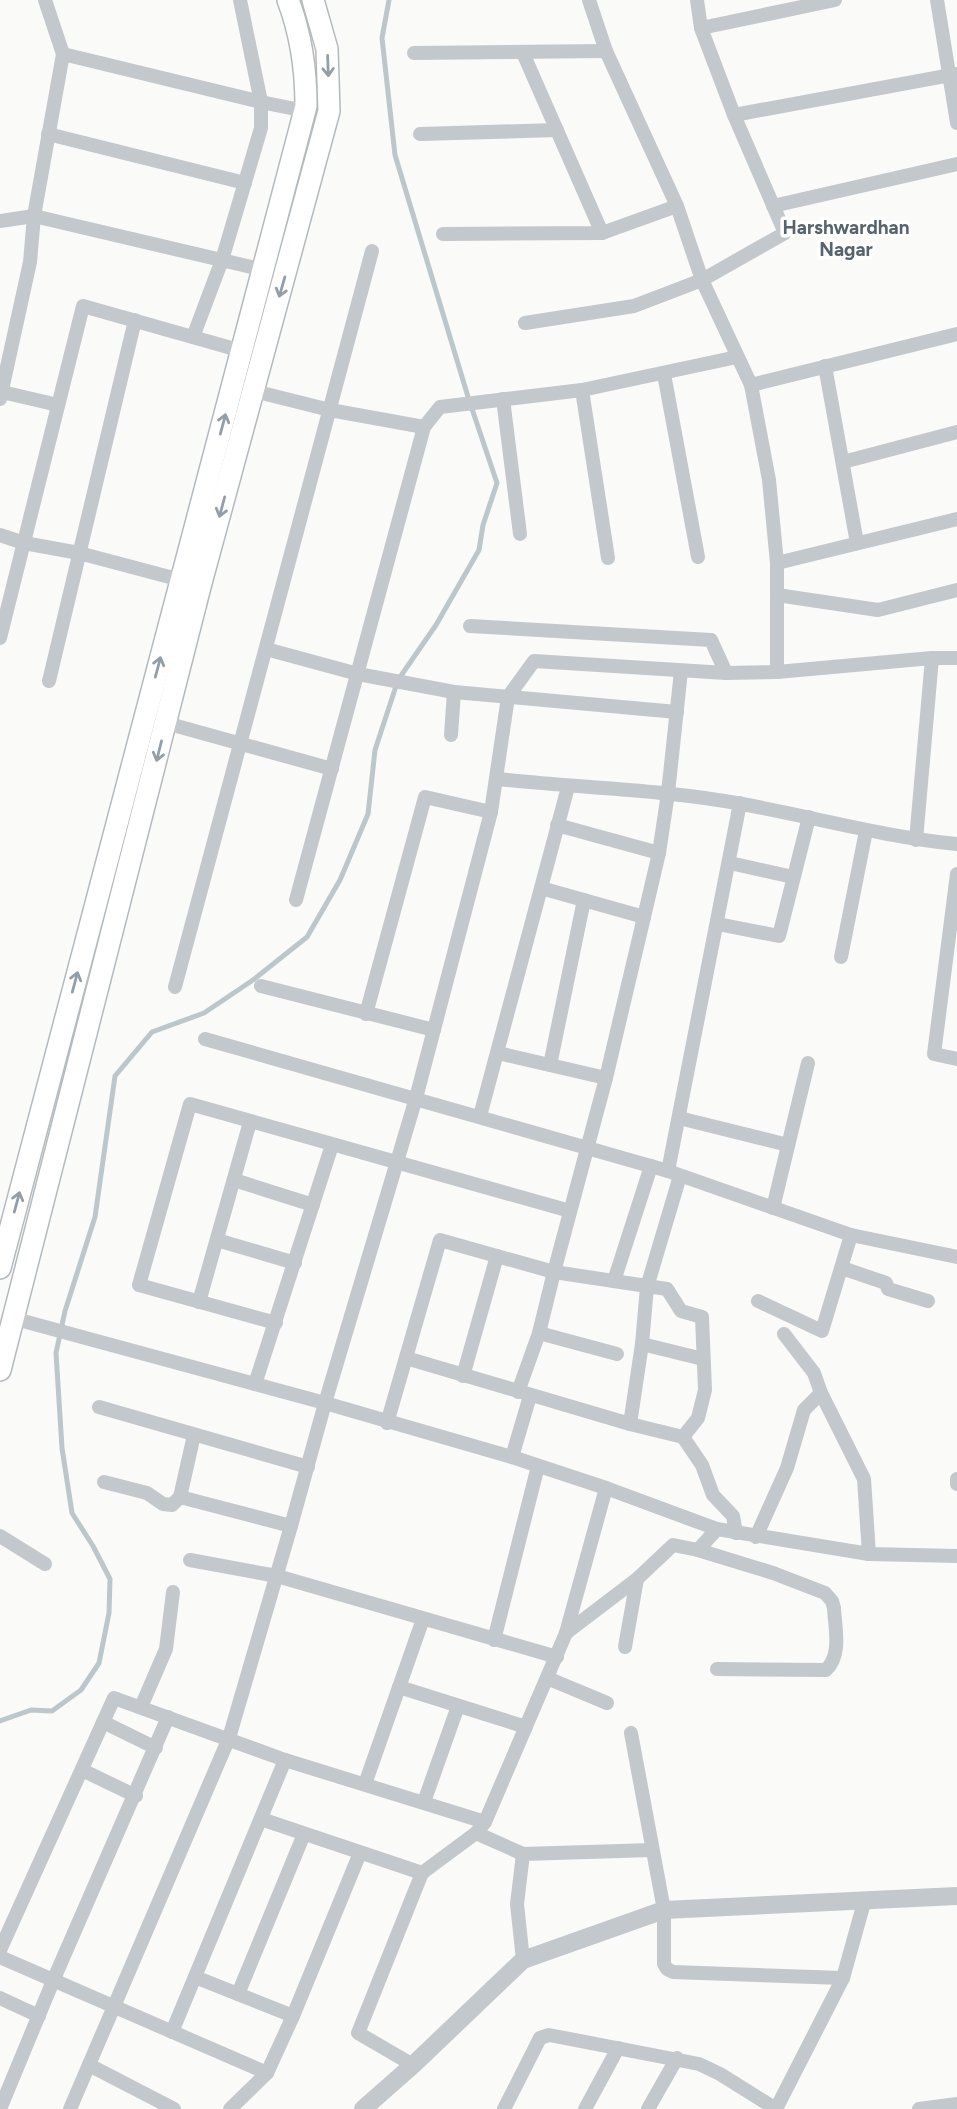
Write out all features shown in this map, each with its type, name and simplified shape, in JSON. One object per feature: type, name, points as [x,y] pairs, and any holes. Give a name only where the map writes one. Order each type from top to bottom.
[{"type":"main road","points":[[0,1268],[305,111],[306,83],[302,48],[288,0]]},
{"type":"main road","points":[[0,1370],[166,723],[329,111],[327,48],[313,0]]},
{"type":"street","points":[[45,0],[63,54],[34,216],[30,262],[1,396],[58,405]]},
{"type":"street","points":[[193,338],[222,260],[261,128],[261,103],[240,0]]},
{"type":"street","points":[[589,0],[606,51],[677,206],[702,280],[751,385],[769,480],[776,563],[777,672]]},
{"type":"street","points":[[525,323],[634,306],[702,280],[785,233],[734,115],[701,28],[697,0]]},
{"type":"street","points":[[701,28],[835,0]]},
{"type":"street","points":[[937,0],[954,75],[957,123]]},
{"type":"street","points":[[414,53],[606,51]]},
{"type":"street","points":[[523,52],[601,233]]},
{"type":"street","points":[[63,54],[261,103],[305,111]]},
{"type":"street","points":[[734,115],[954,75]]},
{"type":"street","points":[[420,134],[556,130]]},
{"type":"street","points":[[48,134],[245,183]]},
{"type":"street","points":[[773,206],[957,164]]},
{"type":"street","points":[[443,234],[601,233],[677,206]]},
{"type":"street","points":[[0,221],[34,216],[264,270]]},
{"type":"street","points":[[175,987],[372,251]]},
{"type":"street","points":[[0,638],[83,306],[242,351]]},
{"type":"street","points":[[49,681],[135,320]]},
{"type":"street","points":[[751,385],[957,334]]},
{"type":"street","points":[[296,900],[424,427],[440,407],[582,390],[737,357]]},
{"type":"street","points":[[825,366],[857,543]]},
{"type":"street","points":[[664,374],[698,557]]},
{"type":"street","points":[[582,390],[608,558]]},
{"type":"street","points":[[254,391],[330,410],[424,427]]},
{"type":"street","points":[[500,400],[520,534]]},
{"type":"street","points":[[843,462],[957,432]]},
{"type":"street","points":[[776,563],[957,519]]},
{"type":"street","points":[[0,535],[181,580]]},
{"type":"street","points":[[777,595],[878,610],[957,590]]},
{"type":"street","points":[[470,626],[711,640],[726,673]]},
{"type":"street","points":[[266,649],[358,674],[427,688],[677,712]]},
{"type":"street","points":[[916,840],[932,658]]},
{"type":"street","points":[[70,2109],[229,1738],[416,1098],[491,812],[508,697],[534,661],[726,673],[777,672],[957,658]]},
{"type":"street","points":[[512,1458],[524,1394],[569,1211],[606,1078],[659,853],[681,671]]},
{"type":"street","points":[[451,735],[454,692]]},
{"type":"street","points":[[166,723],[332,769]]},
{"type":"street","points":[[498,779],[668,793],[740,803],[866,831],[957,844]]},
{"type":"street","points":[[480,1116],[568,786]]},
{"type":"street","points":[[366,1014],[425,797],[491,812]]},
{"type":"street","points":[[630,1424],[647,1287],[674,1173],[678,1118],[740,803]]},
{"type":"street","points":[[718,924],[779,936],[809,817]]},
{"type":"street","points":[[557,825],[659,853]]},
{"type":"street","points":[[841,957],[866,831]]},
{"type":"street","points":[[730,863],[793,877]]},
{"type":"street","points":[[957,874],[951,968],[934,1054],[957,1059]]},
{"type":"street","points":[[541,888],[644,917]]},
{"type":"street","points":[[550,1065],[584,900]]},
{"type":"street","points":[[261,986],[434,1030]]},
{"type":"street","points":[[205,1040],[651,1166],[851,1236],[957,1257]]},
{"type":"street","points":[[498,1053],[606,1078]]},
{"type":"street","points":[[773,1208],[808,1063]]},
{"type":"street","points":[[276,1324],[139,1285],[190,1104],[569,1211]]},
{"type":"street","points":[[678,1118],[788,1145]]},
{"type":"street","points":[[199,1302],[250,1122]]},
{"type":"street","points":[[256,1384],[332,1144]]},
{"type":"street","points":[[614,1281],[651,1166]]},
{"type":"street","points":[[234,1180],[313,1205]]},
{"type":"street","points":[[758,1301],[822,1331],[851,1236]]},
{"type":"street","points":[[217,1240],[295,1263]]},
{"type":"street","points":[[387,1423],[440,1240],[554,1272],[667,1289],[681,1311],[702,1317],[705,1390],[698,1418],[683,1437]]},
{"type":"street","points":[[463,1376],[497,1256]]},
{"type":"street","points":[[842,1269],[886,1283],[888,1289],[928,1301]]},
{"type":"street","points":[[12,1318],[325,1403],[512,1458],[606,1488],[717,1530],[869,1554],[957,1556]]},
{"type":"street","points":[[539,1334],[617,1354]]},
{"type":"street","points":[[784,1334],[814,1373],[821,1393],[864,1479],[869,1554]]},
{"type":"street","points":[[642,1344],[703,1359]]},
{"type":"street","points":[[406,1358],[524,1394],[683,1437],[702,1465],[713,1495],[733,1516],[736,1532]]},
{"type":"street","points":[[756,1537],[787,1468],[804,1410],[821,1393]]},
{"type":"street","points":[[99,1407],[307,1467]]},
{"type":"street","points":[[104,1482],[147,1493],[163,1504],[172,1505],[180,1497],[194,1435]]},
{"type":"street","points":[[494,1640],[538,1466]]},
{"type":"street","points":[[414,2065],[358,2033],[422,1874],[480,1827],[526,1727],[566,1633],[606,1488]]},
{"type":"street","points":[[180,1497],[291,1526]]},
{"type":"street","points":[[698,1550],[717,1530]]},
{"type":"street","points":[[0,1536],[45,1564]]},
{"type":"street","points":[[566,1633],[637,1578],[673,1545],[773,1573],[825,1593],[832,1601],[836,1653],[833,1663],[826,1670],[717,1669]]},
{"type":"street","points":[[190,1560],[277,1576],[556,1657]]},
{"type":"street","points":[[625,1647],[637,1578]]},
{"type":"street","points":[[141,1707],[166,1649],[173,1592]]},
{"type":"street","points":[[365,1784],[423,1619]]},
{"type":"street","points":[[547,1678],[607,1703]]},
{"type":"street","points":[[399,1687],[526,1727]]},
{"type":"street","points":[[0,1950],[114,1698],[285,1760],[424,1802],[480,1827],[523,1854],[652,1850]]},
{"type":"street","points":[[424,1802],[458,1706]]},
{"type":"street","points":[[0,2109],[169,1717]]},
{"type":"street","points":[[103,1722],[156,1748]]},
{"type":"street","points":[[631,1733],[664,1910],[664,1964],[667,1969],[673,1972],[843,1978]]},
{"type":"street","points":[[172,2032],[285,1760]]},
{"type":"street","points":[[82,1770],[136,1796]]},
{"type":"street","points":[[261,1819],[422,1874]]},
{"type":"street","points":[[238,1994],[304,1834]]},
{"type":"street","points":[[230,2109],[267,2073],[360,1853]]},
{"type":"street","points":[[523,1854],[517,1904],[523,1961]]},
{"type":"street","points":[[363,2109],[414,2065],[523,1961],[664,1910],[957,1896]]},
{"type":"street","points":[[504,2109],[540,2038],[549,2035],[699,2064],[776,2109],[843,1978],[865,1899]]},
{"type":"street","points":[[0,1958],[267,2073]]},
{"type":"street","points":[[195,1977],[293,2016]]},
{"type":"street","points":[[0,1998],[39,2016]]},
{"type":"street","points":[[585,2109],[618,2048]]},
{"type":"street","points":[[648,2109],[677,2058]]},
{"type":"street","points":[[89,2065],[148,2103],[174,2109]]},
{"type":"street","points":[[919,2109],[957,2104]]},
{"type":"waterway","points":[[0,1721],[31,1710],[52,1711],[81,1690],[99,1663],[109,1613],[110,1579],[72,1513],[62,1448],[56,1353],[65,1311],[95,1217],[115,1076],[152,1032],[204,1013],[253,980],[307,937],[340,880],[368,814],[375,750],[398,680],[436,625],[479,550],[483,525],[497,483],[395,155],[382,38],[389,0]]},
{"type":"district","name":"Harshwardhan Nagar","points":[[846,238]]}]
